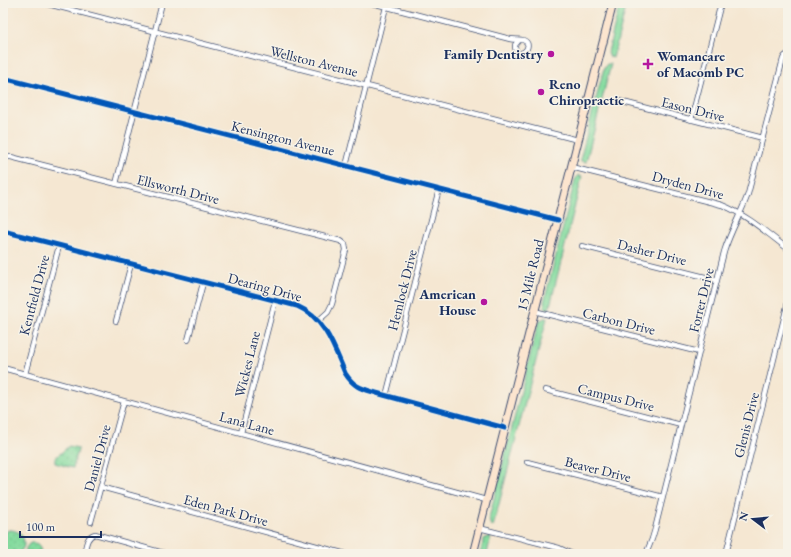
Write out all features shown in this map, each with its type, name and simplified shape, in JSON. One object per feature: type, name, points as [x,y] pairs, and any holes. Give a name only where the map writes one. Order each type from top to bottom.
[{"type":"main road","name":"15 Mile Road","points":[[473,554],[613,3]]},
{"type":"street","name":"Wellston Avenue","points":[[44,3],[578,140]]},
{"type":"street","points":[[116,184],[162,3]]},
{"type":"street","points":[[372,3],[387,5],[510,39],[523,40],[527,43],[528,47],[526,51],[520,53],[516,51],[510,39]]},
{"type":"street","points":[[691,120],[721,3]]},
{"type":"street","points":[[346,166],[387,5]]},
{"type":"street","points":[[515,47],[519,40]]},
{"type":"street","name":"Forrer Drive","points":[[646,554],[652,539],[663,497],[728,239],[741,213],[748,194],[784,59],[787,54]]},
{"type":"street","name":"Kensington Avenue","points":[[3,78],[558,220]]},
{"type":"street","name":"Eason Drive","points":[[618,101],[763,138]]},
{"type":"street","name":"Ellsworth Drive","points":[[4,159],[11,157],[341,241],[345,244],[346,250],[332,304],[328,312],[318,321]]},
{"type":"street","name":"Dryden Drive","points":[[572,167],[729,207],[752,220],[788,249]]},
{"type":"street","name":"Hemlock Drive","points":[[386,396],[439,189]]},
{"type":"street","name":"Dearing Drive","points":[[3,231],[297,306],[309,312],[318,321],[328,335],[345,372],[353,383],[361,388],[505,428]]},
{"type":"street","name":"Kentfield Drive","points":[[25,374],[59,246]]},
{"type":"street","name":"Dasher Drive","points":[[582,246],[717,280]]},
{"type":"street","points":[[116,321],[131,264]]},
{"type":"street","points":[[188,340],[202,283]]},
{"type":"street","name":"Wickes Lane","points":[[241,433],[275,301]]},
{"type":"street","name":"Glenis Drive","points":[[726,554],[788,302]]},
{"type":"street","name":"Carbon Drive","points":[[534,311],[699,352]]},
{"type":"street","name":"Lana Lane","points":[[3,368],[486,500]]},
{"type":"street","name":"Campus Drive","points":[[545,390],[681,425]]},
{"type":"street","name":"Daniel Drive","points":[[91,522],[124,401]]},
{"type":"street","name":"Beaver Drive","points":[[527,462],[663,497]]},
{"type":"street","name":"Eden Park Drive","points":[[100,487],[346,554]]},
{"type":"street","points":[[479,528],[559,548],[572,554]]},
{"type":"street","points":[[84,554],[88,538],[95,534],[167,554]]},
{"type":"green space","points":[[620,3],[627,3],[613,58],[609,56],[608,52]]},
{"type":"green space","points":[[607,64],[611,64],[586,162],[581,161],[581,156],[604,68]]},
{"type":"green space","points":[[578,175],[582,177],[549,310],[545,307],[544,302],[575,180]]},
{"type":"green space","points":[[544,318],[547,318],[493,527],[490,524],[489,518],[538,324]]},
{"type":"green space","points":[[69,446],[78,448],[73,468],[55,463],[55,458]]},
{"type":"green space","points":[[9,530],[20,533],[23,537],[24,546],[18,553],[6,554],[3,552],[3,533]]},
{"type":"green space","points":[[491,536],[487,554],[480,554],[484,539]]},
{"type":"green space","points":[[31,543],[36,543],[39,546],[40,554],[26,554],[26,548]]},
{"type":"cycle path","points":[[3,78],[558,220]]},
{"type":"cycle path","points":[[3,231],[297,306],[307,311],[322,326],[345,373],[356,385],[380,394],[505,428]]},
{"type":"place","name":"Family Dentistry","points":[[551,54]]},
{"type":"place","name":"Womancare of Macomb PC","points":[[648,64]]},
{"type":"place","name":"Reno Chiropractic","points":[[541,92]]},
{"type":"place","name":"American House","points":[[484,302]]}]
